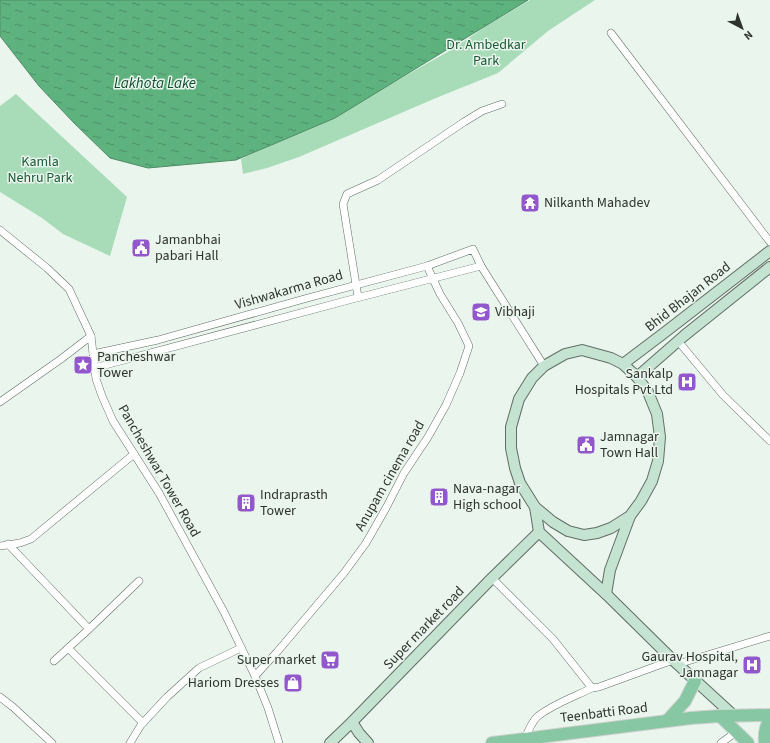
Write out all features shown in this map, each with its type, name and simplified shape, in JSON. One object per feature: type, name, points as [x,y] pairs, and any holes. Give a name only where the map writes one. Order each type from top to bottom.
[{"type":"main road","name":"Bhid Bhajan Road","points":[[623,364],[770,251]]},
{"type":"main road","name":"Bhid Bhajan Road","points":[[637,377],[678,341],[770,267]]},
{"type":"main road","points":[[606,594],[610,570],[630,516],[641,501],[652,480],[658,461],[660,437],[656,414],[648,392],[637,377],[623,364],[612,358],[582,350],[565,354],[544,366],[532,378],[519,399],[511,427],[511,448],[520,483],[535,508],[568,531],[584,535],[587,532],[597,533],[611,528],[630,516]]},
{"type":"main road","points":[[535,508],[539,532],[733,716]]},
{"type":"main road","name":"Super market road","points":[[330,743],[539,532]]},
{"type":"main road","points":[[667,721],[685,701],[695,680]]},
{"type":"main road","name":"Teenbatti Road","points":[[492,743],[518,741],[667,721],[720,716],[770,715]]},
{"type":"main road","points":[[720,716],[748,743]]},
{"type":"main road","points":[[765,743],[764,734],[770,719]]},
{"type":"main road","points":[[352,722],[368,743]]},
{"type":"street","points":[[611,33],[770,242]]},
{"type":"street","points":[[358,297],[343,204],[347,194],[378,180],[482,111],[502,104]]},
{"type":"street","name":"Pancheshwar Tower Road","points":[[0,230],[47,268],[68,289],[91,336],[96,379],[104,402],[113,421],[159,493],[224,612],[268,708],[279,743]]},
{"type":"street","name":"Vishwakarma Road","points":[[93,354],[158,340],[427,266],[473,250],[481,266],[544,366]]},
{"type":"street","name":"Anupam cinema road","points":[[254,676],[277,652],[344,573],[366,543],[404,473],[428,437],[446,405],[460,373],[469,346],[458,323],[440,294],[427,266]]},
{"type":"street","name":"Vishwakarma Road","points":[[94,368],[358,297],[481,266]]},
{"type":"street","points":[[0,402],[91,336]]},
{"type":"street","points":[[678,341],[723,395],[770,441]]},
{"type":"street","points":[[4,545],[20,543],[31,539],[134,454]]},
{"type":"street","points":[[4,545],[89,629]]},
{"type":"street","points":[[492,578],[553,639],[592,688]]},
{"type":"street","points":[[54,661],[139,581]]},
{"type":"street","points":[[518,741],[537,718],[550,708],[592,688],[676,662],[770,636]]},
{"type":"street","points":[[68,648],[143,723]]},
{"type":"street","points":[[130,743],[143,723],[167,696],[199,668],[241,648]]},
{"type":"street","points":[[0,697],[52,743]]},
{"type":"street","points":[[721,743],[736,732]]},
{"type":"green space","name":"Dr. Ambedkar Park","points":[[530,0],[595,0],[548,31],[498,73],[299,157],[267,168],[243,174],[241,159],[341,112],[451,50],[488,25]]},
{"type":"green space","name":"Kamla Nehru Park","points":[[16,94],[127,197],[110,256],[63,234],[42,218],[0,192],[0,106]]},
{"type":"water","name":"Lakhota Lake","points":[[0,0],[528,0],[335,118],[236,160],[148,168],[110,158],[39,86],[0,36]]},
{"type":"place","name":"Nilkanth Mahadev","points":[[530,203]]},
{"type":"place","name":"Jamanbhai pabari Hall","points":[[141,248]]},
{"type":"place","name":"Vibhaji","points":[[481,312]]},
{"type":"place","name":"Pancheshwar Tower","points":[[83,365]]},
{"type":"place","name":"Sankalp Hospitals Pvt Ltd","points":[[687,382]]},
{"type":"place","name":"Jamnagar Town Hall","points":[[586,445]]},
{"type":"place","name":"Nava-nagar High school","points":[[439,497]]},
{"type":"place","name":"Indraprasth Tower","points":[[246,503]]},
{"type":"place","name":"Super market","points":[[330,660]]},
{"type":"place","name":"Gaurav Hospital, Jamnagar","points":[[752,665]]},
{"type":"place","name":"Hariom Dresses","points":[[293,683]]}]
